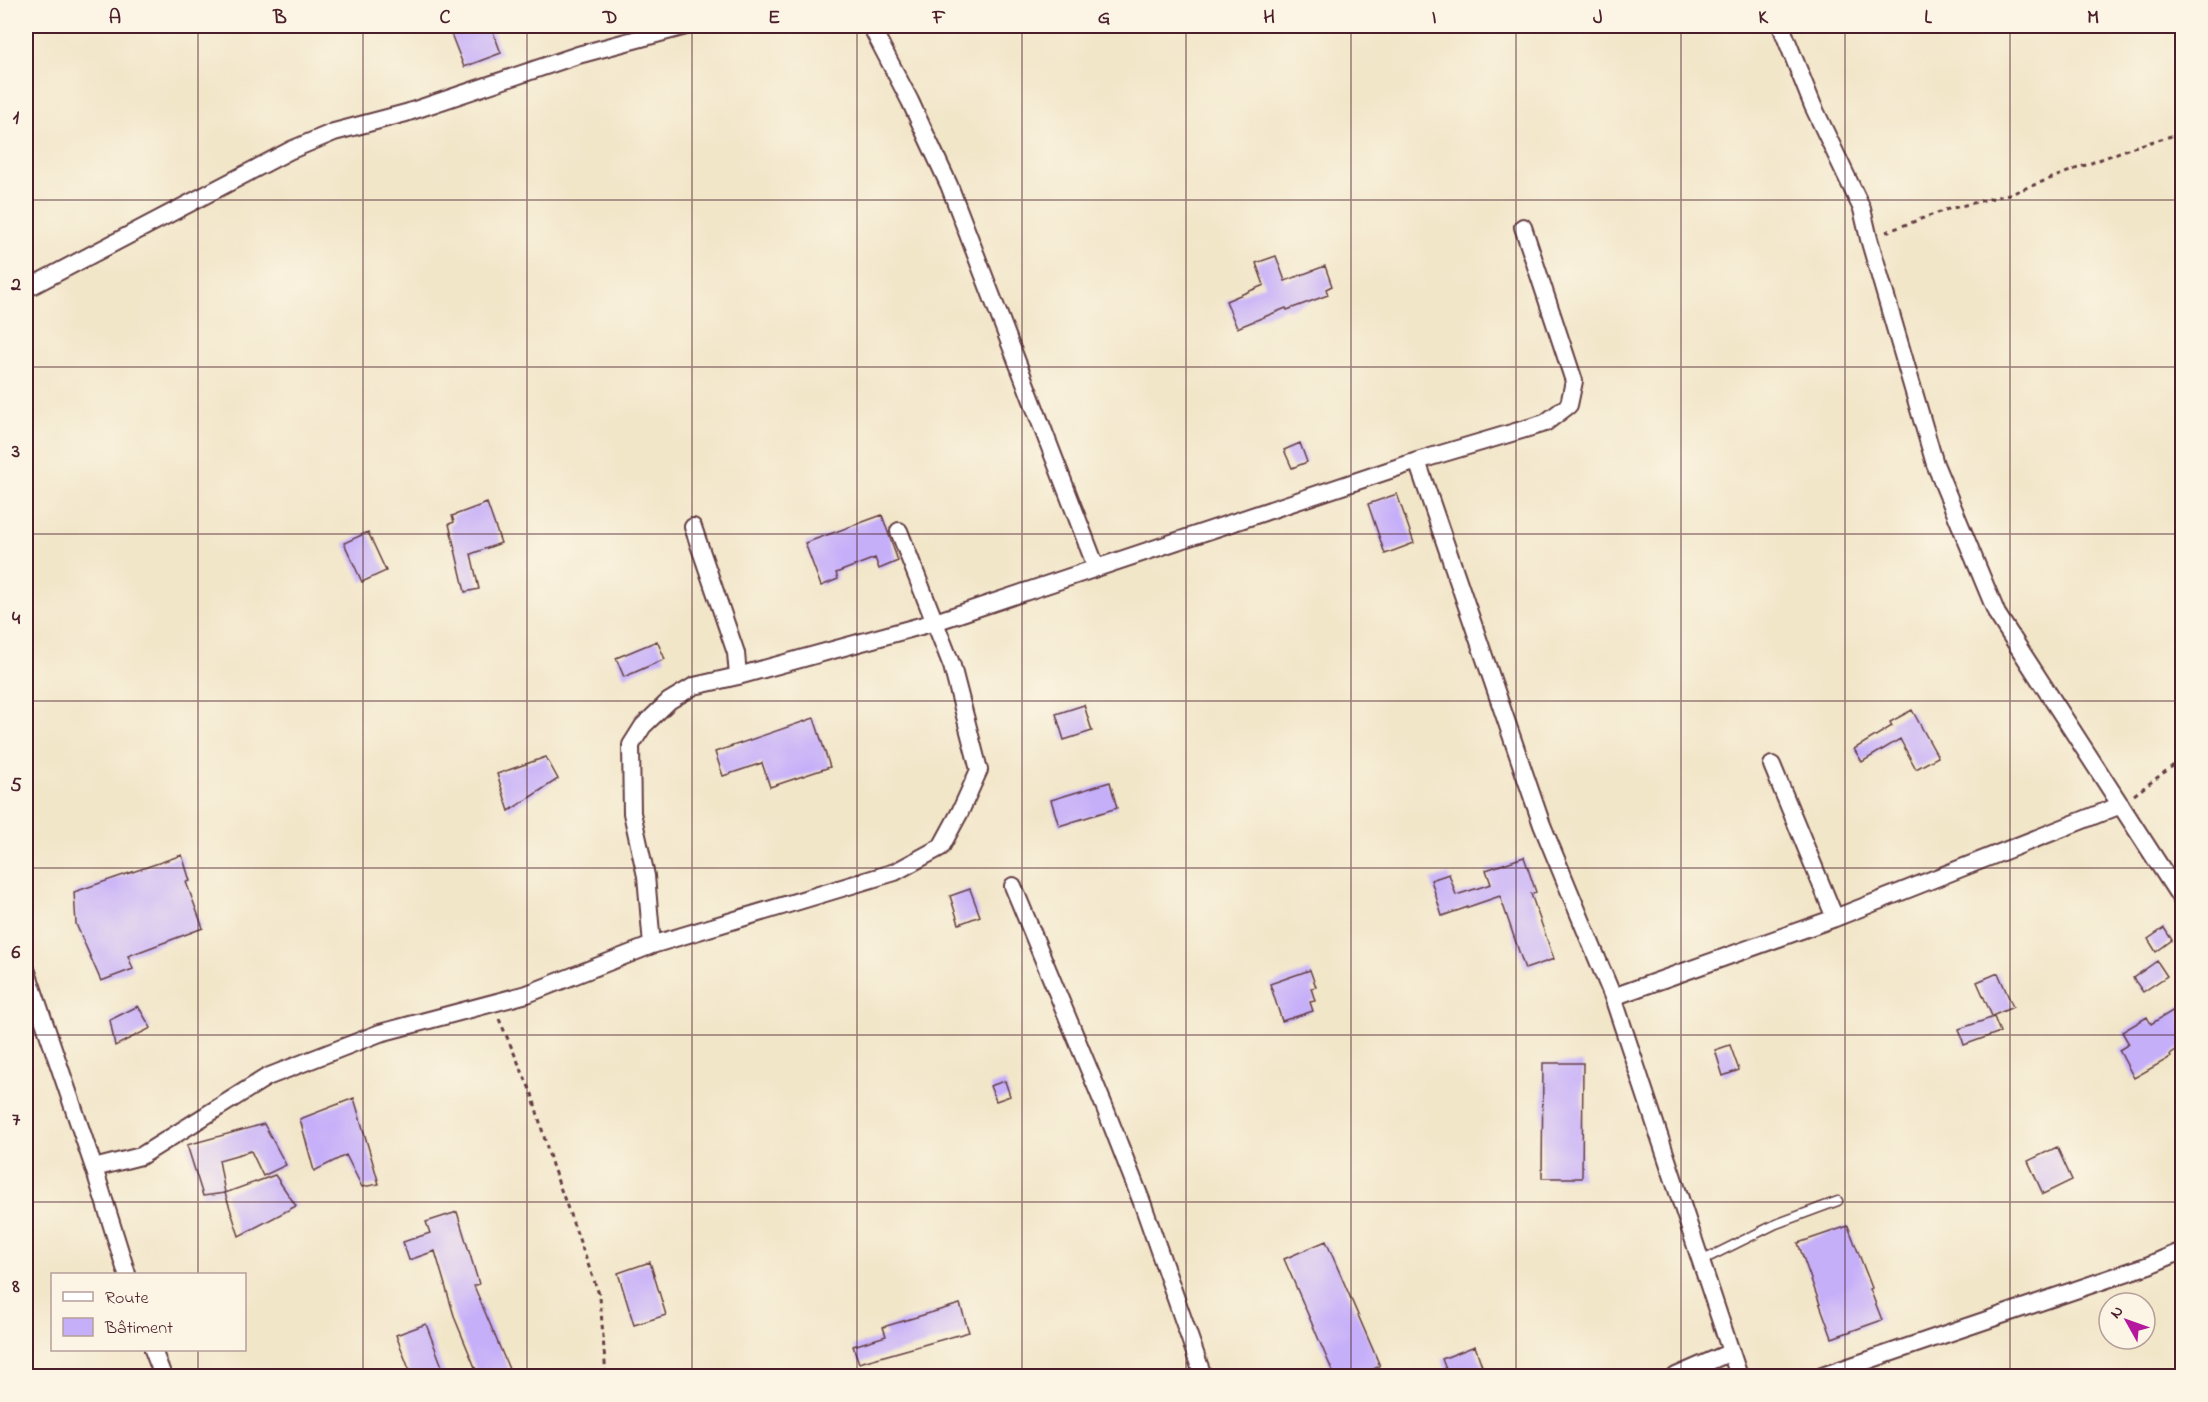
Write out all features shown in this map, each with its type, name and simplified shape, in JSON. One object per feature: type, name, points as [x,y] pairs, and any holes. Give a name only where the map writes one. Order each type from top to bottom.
[{"type":"street","points":[[26,289],[291,150],[334,132],[406,113],[578,55],[686,26]]},
{"type":"street","points":[[871,26],[910,101],[948,185],[1096,567]]},
{"type":"street","points":[[1780,26],[1813,106],[1862,209],[1935,464],[1996,614],[2182,900]]},
{"type":"street","points":[[652,945],[646,876],[632,813],[631,745],[643,726],[669,700],[694,686],[935,622],[1417,461],[1545,423],[1569,405],[1574,381],[1523,227]]},
{"type":"street","points":[[1417,461],[1542,825],[1613,997],[1739,1377]]},
{"type":"street","points":[[693,527],[736,653],[738,676]]},
{"type":"street","points":[[94,1168],[141,1156],[267,1077],[380,1033],[526,994],[652,945],[895,872],[941,847],[979,770],[952,666],[898,531]]},
{"type":"street","points":[[1772,765],[1835,918]]},
{"type":"street","points":[[1613,997],[1835,918],[2121,806]]},
{"type":"street","points":[[1012,886],[1143,1205],[1203,1377]]},
{"type":"street","points":[[26,969],[94,1168],[126,1273]]},
{"type":"street","points":[[1822,1377],[2149,1265],[2182,1251]]},
{"type":"street","points":[[153,1351],[163,1377]]},
{"type":"street","points":[[1676,1377],[1731,1352]]},
{"type":"lane","points":[[1701,1261],[1776,1224],[1838,1201]]},
{"type":"path","points":[[1869,239],[1945,210],[2013,193],[2130,148],[2182,133]]},
{"type":"path","points":[[2121,806],[2182,759]]},
{"type":"path","points":[[492,1004],[532,1094],[552,1165],[600,1297],[606,1377]]},
{"type":"building","points":[[448,26],[491,26],[501,53],[464,67]]},
{"type":"building","points":[[1276,256],[1285,281],[1325,266],[1332,286],[1326,289],[1328,295],[1287,310],[1286,308],[1237,328],[1226,301],[1264,285],[1256,263]]},
{"type":"building","points":[[1300,443],[1307,462],[1292,468],[1284,450]]},
{"type":"building","points":[[1397,494],[1414,543],[1385,554],[1368,504]]},
{"type":"building","points":[[487,503],[501,543],[471,554],[479,589],[465,592],[449,524],[454,522],[452,516]]},
{"type":"building","points":[[882,515],[898,561],[879,569],[875,558],[836,573],[838,579],[821,586],[805,543]]},
{"type":"building","points":[[368,532],[386,571],[362,582],[344,543]]},
{"type":"building","points":[[657,641],[665,659],[624,677],[616,658]]},
{"type":"building","points":[[1084,705],[1092,731],[1064,740],[1056,714]]},
{"type":"building","points":[[1912,710],[1938,757],[1916,769],[1900,739],[1862,762],[1854,749],[1892,726],[1890,722]]},
{"type":"building","points":[[814,718],[830,767],[770,787],[762,763],[723,776],[715,752]]},
{"type":"building","points":[[546,757],[558,779],[509,811],[497,774]]},
{"type":"building","points":[[1110,782],[1117,808],[1059,826],[1051,800]]},
{"type":"building","points":[[182,855],[190,881],[186,882],[203,928],[128,956],[133,969],[101,981],[76,924],[74,892]]},
{"type":"building","points":[[1524,857],[1536,892],[1531,894],[1554,959],[1525,969],[1500,896],[1442,916],[1431,880],[1449,874],[1456,895],[1491,884],[1486,870]]},
{"type":"building","points":[[970,889],[980,916],[959,924],[950,896]]},
{"type":"building","points":[[2164,928],[2172,940],[2156,952],[2148,939]]},
{"type":"building","points":[[2157,961],[2167,976],[2143,992],[2133,978]]},
{"type":"building","points":[[1310,970],[1316,987],[1311,988],[1315,1001],[1310,1002],[1313,1011],[1282,1021],[1270,984]]},
{"type":"building","points":[[1998,973],[2013,1007],[1992,1016],[1977,982]]},
{"type":"building","points":[[2182,1005],[2182,1047],[2170,1055],[2171,1057],[2134,1078],[2119,1050],[2129,1044],[2122,1032],[2147,1017],[2151,1024]]},
{"type":"building","points":[[138,1006],[151,1028],[115,1046],[110,1020]]},
{"type":"building","points":[[1994,1017],[2000,1032],[1964,1045],[1959,1029]]},
{"type":"building","points":[[1730,1045],[1739,1070],[1723,1076],[1715,1050]]},
{"type":"building","points":[[1543,1063],[1583,1063],[1582,1178],[1542,1178]]},
{"type":"building","points":[[1005,1081],[1010,1096],[996,1101],[990,1086]]},
{"type":"building","points":[[354,1098],[379,1184],[362,1187],[346,1155],[314,1171],[300,1119]]},
{"type":"building","points":[[264,1124],[286,1165],[263,1176],[251,1151],[219,1160],[225,1193],[203,1196],[187,1145]]},
{"type":"building","points":[[2057,1147],[2072,1180],[2043,1194],[2028,1161]]},
{"type":"building","points":[[275,1175],[296,1206],[239,1236],[225,1193]]},
{"type":"building","points":[[457,1212],[479,1284],[474,1286],[509,1369],[490,1377],[479,1377],[455,1319],[435,1251],[409,1260],[403,1242],[430,1233],[426,1222]]},
{"type":"building","points":[[1848,1226],[1882,1320],[1832,1338],[1798,1243]]},
{"type":"building","points":[[1326,1241],[1380,1366],[1357,1377],[1335,1377],[1284,1259]]},
{"type":"building","points":[[650,1262],[666,1315],[634,1325],[618,1273]]},
{"type":"building","points":[[960,1304],[969,1332],[859,1363],[853,1346],[886,1336],[883,1327]]},
{"type":"building","points":[[426,1324],[446,1377],[412,1377],[396,1335]]},
{"type":"building","points":[[1475,1346],[1486,1377],[1449,1377],[1442,1359]]}]
